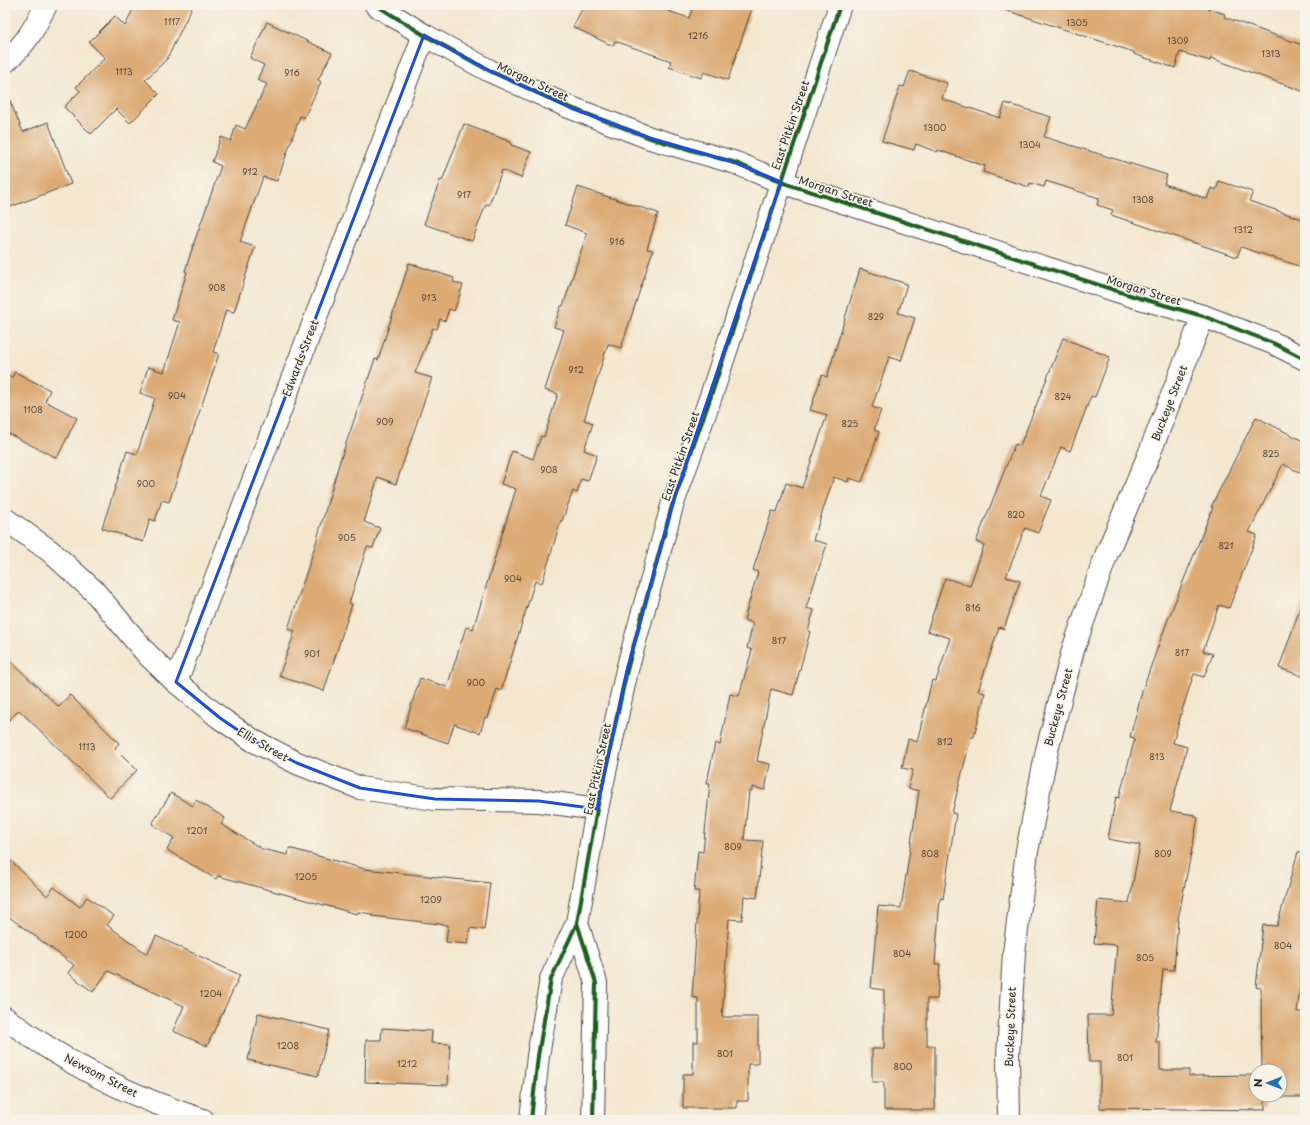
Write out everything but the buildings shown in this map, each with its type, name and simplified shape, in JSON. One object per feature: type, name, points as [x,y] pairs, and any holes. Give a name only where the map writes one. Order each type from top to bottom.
[{"type":"street","points":[[5,62],[20,49],[33,30],[46,5]]},
{"type":"street","name":"Morgan Street","points":[[376,5],[424,35],[490,71],[569,107],[650,138],[736,164],[780,182],[1128,295],[1203,316],[1272,343],[1305,359]]},
{"type":"street","name":"East Pitkin Street","points":[[531,1120],[538,1056],[551,979],[577,923],[597,809],[628,670],[672,506],[711,396],[780,182],[840,5]]},
{"type":"street","name":"Edwards Street","points":[[176,682],[424,35]]},
{"type":"street","name":"Buckeye Street","points":[[1009,1120],[1008,1056],[1014,953],[1027,851],[1047,750],[1073,650],[1107,553],[1148,457],[1203,316]]},
{"type":"street","name":"Ellis Street","points":[[5,519],[50,551],[94,591],[147,654],[176,682],[220,718],[254,740],[297,763],[360,788],[435,799],[539,801],[597,809]]},
{"type":"street","name":"East Pitkin Street","points":[[577,923],[596,983],[593,1120]]},
{"type":"street","name":"Newsom Street","points":[[5,1018],[25,1033],[78,1065],[133,1093],[203,1120]]},
{"type":"highlighted area","points":[[424,35],[490,71],[569,107],[650,138],[736,163],[781,182],[672,506],[627,670],[597,809],[539,801],[435,799],[360,788],[297,763],[254,741],[220,718],[176,682]]},
{"type":"cycle path","points":[[376,5],[424,35],[490,71],[569,107],[650,138],[736,163],[781,182],[1136,297],[1203,316],[1273,343],[1305,359]]},
{"type":"cycle path","points":[[531,1120],[538,1056],[551,979],[577,923],[597,809],[627,670],[672,506],[711,396],[840,5]]},
{"type":"cycle path","points":[[577,923],[596,983],[593,1120]]}]
